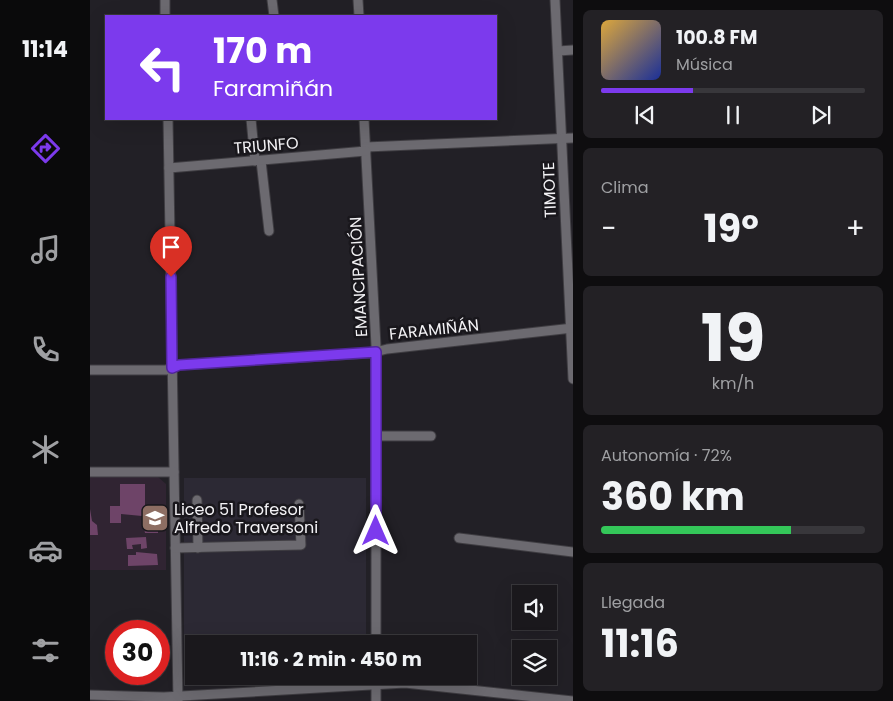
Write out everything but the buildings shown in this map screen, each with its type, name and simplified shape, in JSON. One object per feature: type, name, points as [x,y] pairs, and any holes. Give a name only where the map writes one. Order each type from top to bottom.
[{"type":"street","points":[[165,0],[165,15]]},
{"type":"street","points":[[272,0],[274,15]]},
{"type":"street","points":[[358,0],[359,15]]},
{"type":"street","name":"TIMOTE","points":[[555,0],[573,379]]},
{"type":"street","points":[[558,51],[573,50]]},
{"type":"street","points":[[168,120],[178,698]]},
{"type":"street","points":[[251,120],[269,231]]},
{"type":"street","name":"EMANCIPACIÓN","points":[[364,120],[376,352],[376,635]]},
{"type":"street","name":"TRIUNFO","points":[[169,168],[258,161],[366,149],[573,138]]},
{"type":"street","name":"FARAMIÑÁN","points":[[90,370],[172,368],[179,365],[376,352],[572,328]]},
{"type":"street","points":[[376,436],[431,436]]},
{"type":"street","points":[[90,472],[174,472]]},
{"type":"street","points":[[197,500],[198,548]]},
{"type":"street","points":[[176,548],[301,545],[300,504]]},
{"type":"street","points":[[459,538],[573,552]]},
{"type":"street","points":[[90,695],[178,698],[321,685]]},
{"type":"street","points":[[376,685],[376,701]]},
{"type":"street","points":[[424,685],[573,701]]},
{"type":"shaded area","points":[[90,477],[158,477],[166,484],[166,570],[90,570]]},
{"type":"shaded area","points":[[184,478],[366,478],[366,634],[185,635],[184,640]]},
{"type":"place","name":"Liceo 51 Profesor Alfredo Traversoni","points":[[155,518]]},
{"type":"route","points":[[171,277],[172,368],[179,365],[376,352],[376,531]]}]
